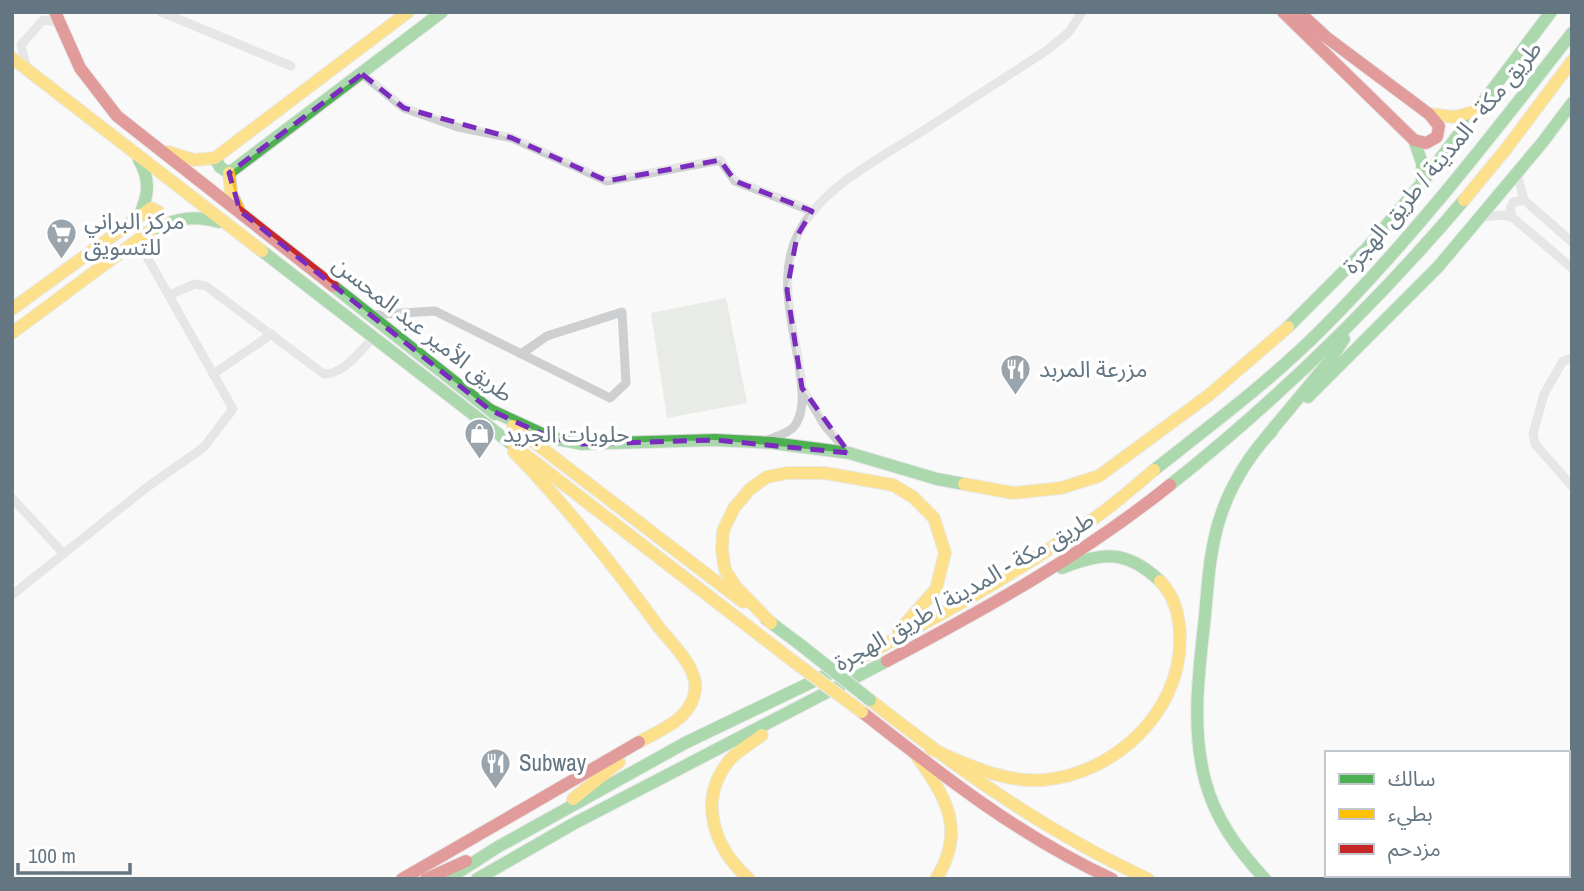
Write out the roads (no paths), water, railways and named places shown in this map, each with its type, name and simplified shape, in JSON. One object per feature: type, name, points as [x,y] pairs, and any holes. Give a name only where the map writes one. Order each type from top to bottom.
[{"type":"main road","points":[[161,150],[194,160],[215,158],[408,12]]},
{"type":"main road","points":[[229,173],[442,12]]},
{"type":"main road","points":[[1283,12],[1414,140],[1422,163],[1422,184]]},
{"type":"main road","points":[[1299,12],[1326,37],[1429,114],[1439,126],[1437,137],[1426,143],[1414,140]]},
{"type":"main road","points":[[491,410],[551,438],[582,444],[715,440],[761,442],[849,453],[937,479],[1013,493],[1061,488],[1099,476],[1209,395],[1287,328],[1367,248],[1422,184],[1551,12]]},
{"type":"main road","name":"طريق الأمير عبد المحسن","points":[[57,17],[71,56],[91,88],[117,116],[491,410],[802,646],[931,749]]},
{"type":"main road","points":[[1524,94],[1572,23]]},
{"type":"main road","name":"طريق مكة - المدينة / طريق الهجرة","points":[[549,818],[685,743],[834,672],[884,645],[1025,564],[1096,517],[1264,382],[1320,331],[1375,274],[1462,173],[1572,33]]},
{"type":"main road","name":"طريق الأمير عبد المحسن","points":[[12,58],[521,449],[675,572],[982,806],[1050,849],[1112,879]]},
{"type":"main road","name":"طريق مكة - المدينة / طريق الهجرة","points":[[477,879],[529,849],[846,685],[1037,578],[1108,531],[1200,461],[1286,385],[1367,306],[1449,217],[1572,61]]},
{"type":"main road","points":[[1522,126],[1572,69]]},
{"type":"main road","points":[[1267,436],[1438,267],[1572,103]]},
{"type":"main road","points":[[1429,114],[1454,117],[1478,111]]},
{"type":"main road","points":[[135,153],[146,170],[149,181],[149,193],[139,216]]},
{"type":"main road","points":[[215,158],[220,167],[229,173]]},
{"type":"main road","points":[[229,173],[230,194],[240,211]]},
{"type":"main road","points":[[12,309],[151,208],[159,212],[163,221],[12,333]]},
{"type":"main road","points":[[149,231],[189,216],[204,217],[229,226]]},
{"type":"main road","points":[[1265,879],[1228,832],[1213,804],[1197,733],[1209,578],[1221,511],[1244,469],[1267,436],[1331,359],[1367,306]]},
{"type":"main road","points":[[402,879],[681,718],[692,702],[695,691],[694,680],[687,666],[632,589],[552,489],[484,423]]},
{"type":"main road","points":[[771,623],[736,587],[724,570],[723,531],[734,508],[750,489],[767,477],[787,473],[825,473],[893,485],[913,497],[934,518],[945,553],[936,589],[884,645]]},
{"type":"main road","points":[[931,749],[988,774],[1028,781],[1076,774],[1113,756],[1141,733],[1158,712],[1172,682],[1182,645],[1181,620],[1172,596],[1159,578],[1133,559],[1098,555],[1037,578]]},
{"type":"main road","points":[[749,879],[737,870],[718,840],[710,810],[715,784],[727,762],[794,710]]},
{"type":"main road","points":[[448,879],[549,818],[655,734]]},
{"type":"main road","points":[[931,749],[1002,801],[1099,858],[1148,879]]},
{"type":"main road","points":[[916,754],[941,789],[951,817],[952,843],[948,864],[936,879]]},
{"type":"main road","points":[[426,879],[496,848]]},
{"type":"street","points":[[161,12],[291,66]]},
{"type":"street","points":[[761,442],[788,431],[797,424],[802,388],[787,290],[789,262],[797,236],[812,211],[843,183],[1049,49],[1069,32],[1082,12]]},
{"type":"street","points":[[27,70],[21,45],[43,20],[57,17]]},
{"type":"street","points":[[362,74],[404,108],[458,127],[512,138],[607,181],[720,160],[735,181],[812,211]]},
{"type":"street","points":[[1517,173],[1524,200],[1572,242]]},
{"type":"street","points":[[1524,200],[1513,202],[1510,209],[1512,216],[1572,268]]},
{"type":"street","points":[[1480,218],[1512,216]]},
{"type":"street","points":[[12,595],[146,488],[193,456],[219,429],[233,409],[138,241]]},
{"type":"street","points":[[169,295],[195,284],[206,286],[317,369],[329,374],[343,368],[374,337]]},
{"type":"street","points":[[370,315],[435,311],[521,354],[610,398],[626,383],[622,312],[547,336],[521,354]]},
{"type":"street","points":[[214,374],[272,334]]},
{"type":"street","points":[[1572,358],[1563,361],[1545,394],[1533,434],[1535,444],[1572,486]]},
{"type":"street","points":[[802,388],[825,426],[849,453]]},
{"type":"street","points":[[12,498],[64,554]]},
{"type":"place","name":"مركز البراني للتسويق","points":[[61,261]]},
{"type":"place","name":"مزرعة المربد","points":[[1016,396]]},
{"type":"place","name":"حلويات الجريد","points":[[480,461]]},
{"type":"place","name":"Subway","points":[[496,790]]}]
